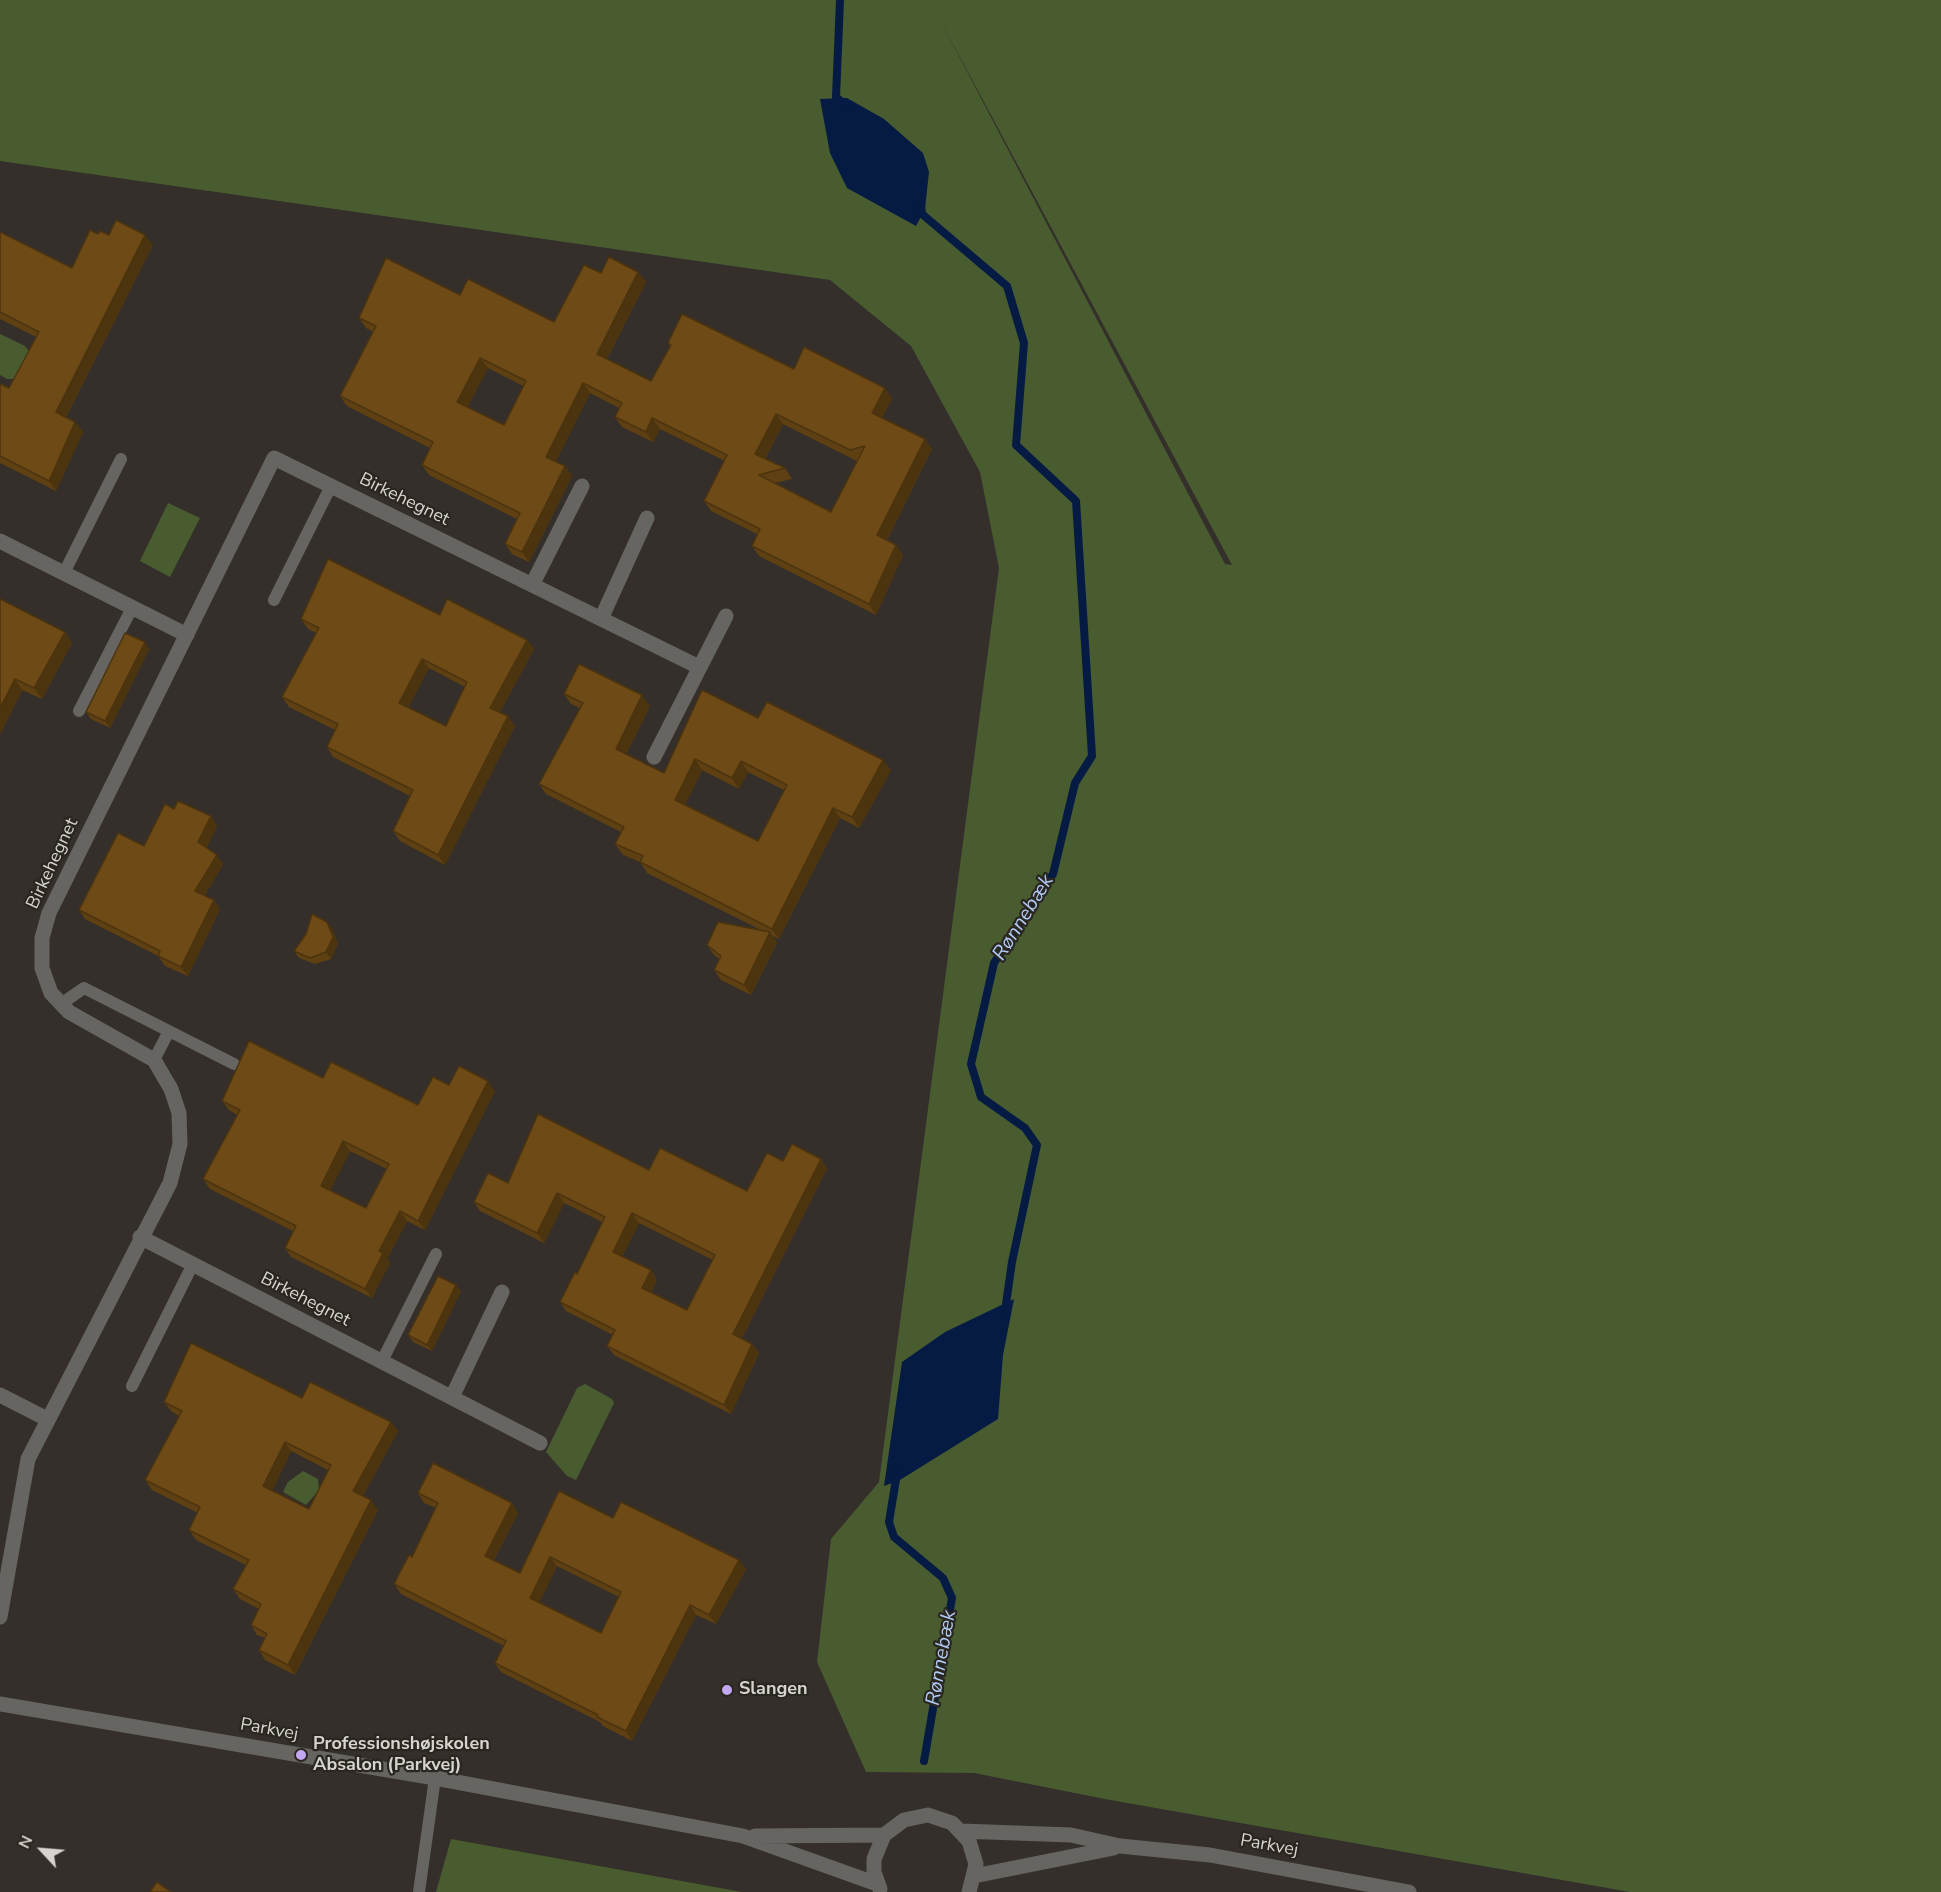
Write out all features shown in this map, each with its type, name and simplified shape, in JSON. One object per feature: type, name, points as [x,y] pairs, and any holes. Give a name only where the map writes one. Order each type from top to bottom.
[{"type":"street","name":"Birkehegnet","points":[[154,1060],[69,1012],[61,1004],[51,993],[42,968],[42,938],[49,913],[274,458],[699,667]]},
{"type":"street","points":[[532,585],[582,486]]},
{"type":"street","points":[[601,619],[647,518]]},
{"type":"street","points":[[0,541],[187,635]]},
{"type":"street","points":[[654,757],[726,616]]},
{"type":"street","points":[[0,1617],[28,1459],[170,1183],[180,1144],[179,1113],[171,1089],[154,1060]]},
{"type":"street","name":"Birkehegnet","points":[[141,1238],[540,1443]]},
{"type":"street","points":[[452,1397],[502,1292]]},
{"type":"street","points":[[0,1395],[47,1419]]},
{"type":"street","name":"Parkvej","points":[[0,1704],[435,1778],[743,1836],[879,1888]]},
{"type":"street","points":[[879,1888],[874,1859],[884,1835],[904,1820],[928,1815],[940,1818],[961,1831],[974,1852],[975,1876],[969,1892]]},
{"type":"street","name":"Parkvej","points":[[961,1831],[1071,1834],[1120,1846],[1210,1855],[1409,1892]]},
{"type":"street","name":"Parkvej","points":[[743,1836],[884,1835]]},
{"type":"street","name":"Parkvej","points":[[975,1876],[1120,1846]]},
{"type":"lane","points":[[64,573],[121,459]]},
{"type":"lane","points":[[274,600],[331,486]]},
{"type":"lane","points":[[80,711],[132,608]]},
{"type":"lane","points":[[61,1004],[84,988],[234,1064]]},
{"type":"lane","points":[[154,1060],[169,1031]]},
{"type":"lane","points":[[382,1361],[436,1254]]},
{"type":"lane","points":[[132,1386],[193,1264]]},
{"type":"lane","points":[[419,1892],[435,1778]]},
{"type":"green space","points":[[0,0],[1941,0],[1941,1892],[1630,1892],[1105,1799],[974,1773],[866,1772],[817,1662],[831,1539],[879,1482],[999,568],[980,472],[911,346],[830,280],[0,161]],"holes":[[[939,18],[1232,565],[1225,564]]]},
{"type":"green space","points":[[0,334],[25,346],[31,354],[18,379],[7,379],[0,375]]},
{"type":"green space","points":[[168,503],[200,518],[170,577],[140,561]]},
{"type":"green space","points":[[585,1384],[612,1399],[614,1403],[576,1480],[567,1476],[546,1452],[577,1388]]},
{"type":"green space","points":[[303,1471],[318,1479],[319,1490],[306,1505],[283,1492],[288,1482]]},
{"type":"green space","points":[[451,1839],[742,1892],[436,1892]]},
{"type":"water","points":[[847,98],[884,119],[923,153],[929,172],[925,209],[916,226],[847,188],[830,153],[820,99]]},
{"type":"water","points":[[1014,1299],[1003,1355],[998,1419],[900,1480],[884,1486],[902,1362],[945,1332]]},
{"type":"building","points":[[116,220],[145,235],[56,412],[75,422],[49,481],[0,456],[0,384],[9,388],[39,332],[0,312],[0,232],[72,268],[90,230],[98,234],[100,231],[109,235]]},
{"type":"building","points":[[609,257],[638,272],[597,354],[651,381],[671,345],[668,343],[682,314],[794,369],[804,347],[885,388],[872,413],[925,439],[877,535],[896,545],[869,604],[752,546],[760,529],[704,501],[727,455],[652,418],[646,432],[615,417],[622,403],[583,383],[546,457],[565,466],[522,552],[505,544],[520,513],[422,465],[433,442],[340,396],[376,326],[359,318],[386,258],[460,295],[468,279],[554,322],[584,265],[601,273]],"holes":[[[480,358],[526,381],[504,425],[457,402]],[[776,414],[850,450],[865,446],[831,512],[759,475],[785,468],[755,454]]]},
{"type":"building","points":[[328,559],[440,615],[447,599],[527,640],[490,708],[508,716],[438,855],[393,831],[413,790],[327,747],[338,724],[282,697],[319,628],[301,619]],"holes":[[[422,659],[467,682],[446,726],[399,703]]]},
{"type":"building","points":[[0,599],[65,632],[34,688],[15,679],[0,708]]},
{"type":"building","points":[[125,633],[145,642],[105,721],[86,712]]},
{"type":"building","points":[[579,664],[642,695],[616,749],[664,773],[702,690],[758,718],[767,702],[883,760],[852,817],[833,808],[772,929],[640,862],[643,856],[615,844],[624,827],[539,784],[583,703],[564,694]],"holes":[[[695,759],[732,778],[741,761],[787,785],[758,841],[675,800]]]},
{"type":"building","points":[[178,801],[211,816],[198,842],[217,855],[195,891],[214,900],[181,967],[158,956],[160,951],[79,910],[118,833],[144,846],[165,804],[174,809]]},
{"type":"building","points":[[312,914],[327,922],[333,937],[326,952],[310,958],[294,951],[306,934]]},
{"type":"building","points":[[718,922],[770,932],[744,985],[714,970],[721,956],[707,945]]},
{"type":"building","points":[[249,1041],[323,1078],[331,1062],[418,1105],[433,1077],[449,1085],[459,1066],[488,1081],[418,1221],[400,1211],[379,1251],[383,1253],[365,1289],[285,1248],[296,1226],[203,1179],[240,1110],[222,1101]],"holes":[[[343,1141],[389,1164],[366,1208],[321,1186]]]},
{"type":"building","points":[[538,1114],[649,1170],[660,1148],[747,1191],[767,1153],[783,1161],[792,1144],[821,1159],[733,1334],[752,1344],[724,1405],[607,1346],[615,1330],[560,1302],[575,1272],[577,1274],[605,1217],[557,1193],[537,1233],[474,1202],[488,1173],[508,1183]],"holes":[[[632,1213],[715,1255],[687,1310],[642,1288],[651,1270],[613,1252]]]},
{"type":"building","points":[[438,1276],[456,1285],[427,1345],[408,1335]]},
{"type":"building","points":[[191,1343],[302,1398],[310,1382],[391,1422],[353,1491],[371,1500],[288,1665],[259,1650],[267,1634],[251,1625],[261,1604],[233,1589],[249,1560],[189,1530],[200,1507],[145,1480],[182,1411],[164,1402]],"holes":[[[285,1442],[331,1465],[309,1509],[263,1486]]]},
{"type":"building","points":[[433,1463],[512,1503],[485,1556],[520,1573],[559,1491],[613,1518],[621,1502],[739,1560],[709,1615],[690,1605],[626,1731],[495,1663],[506,1641],[394,1584],[409,1555],[412,1557],[438,1503],[418,1493]],"holes":[[[550,1557],[621,1592],[601,1633],[530,1598]]]},
{"type":"building","points":[[157,1882],[171,1892],[150,1892]]},
{"type":"waterway","name":"Rønnebæk","points":[[840,0],[836,97],[846,105]]},
{"type":"waterway","name":"Rønnebæk","points":[[921,206],[922,214],[1007,286],[1024,343],[1016,445],[1076,501],[1092,756],[1075,783],[1053,874],[994,963],[971,1064],[981,1097],[1025,1128],[1037,1145],[1012,1262],[1005,1311]]},
{"type":"waterway","name":"Rønnebæk","points":[[897,1473],[889,1522],[894,1537],[943,1578],[952,1598],[924,1761]]},
{"type":"place","name":"Slangen","points":[[727,1690]]},
{"type":"place","name":"Professionshøjskolen Absalon (Parkvej)","points":[[301,1755]]}]
